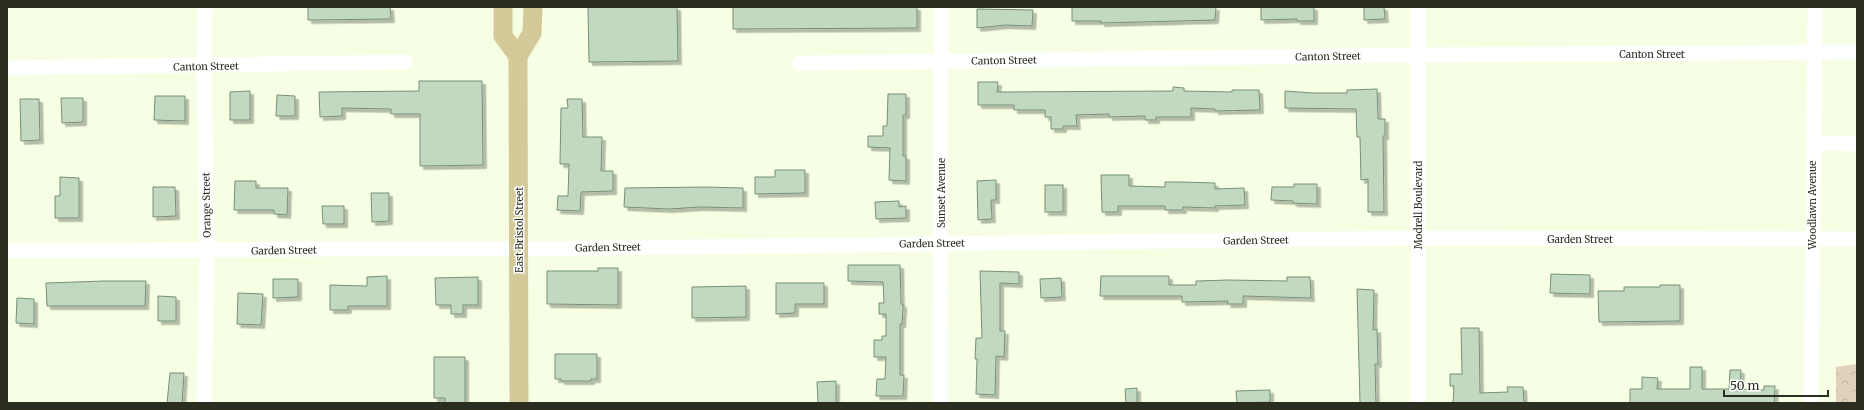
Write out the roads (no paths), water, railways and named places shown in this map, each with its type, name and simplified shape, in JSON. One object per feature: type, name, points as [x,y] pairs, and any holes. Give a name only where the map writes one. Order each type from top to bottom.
[{"type":"main road","points":[[503,7],[503,36],[518,56],[532,33],[533,7]]},
{"type":"main road","name":"East Bristol Street","points":[[518,56],[519,403]]},
{"type":"street","name":"Orange Street","points":[[204,403],[207,252],[204,66],[205,7]]},
{"type":"street","name":"Sunset Avenue","points":[[940,403],[941,7]]},
{"type":"street","name":"Modrell Boulevard","points":[[1418,7],[1418,403]]},
{"type":"street","name":"Woodlawn Avenue","points":[[1811,403],[1815,7]]},
{"type":"street","name":"Canton Street","points":[[799,63],[1418,55],[1857,52]]},
{"type":"street","name":"Canton Street","points":[[7,68],[404,62]]},
{"type":"street","points":[[1813,143],[1857,144]]},
{"type":"street","name":"Garden Street","points":[[7,251],[207,252],[411,248],[519,249],[1418,238],[1857,239]]}]
